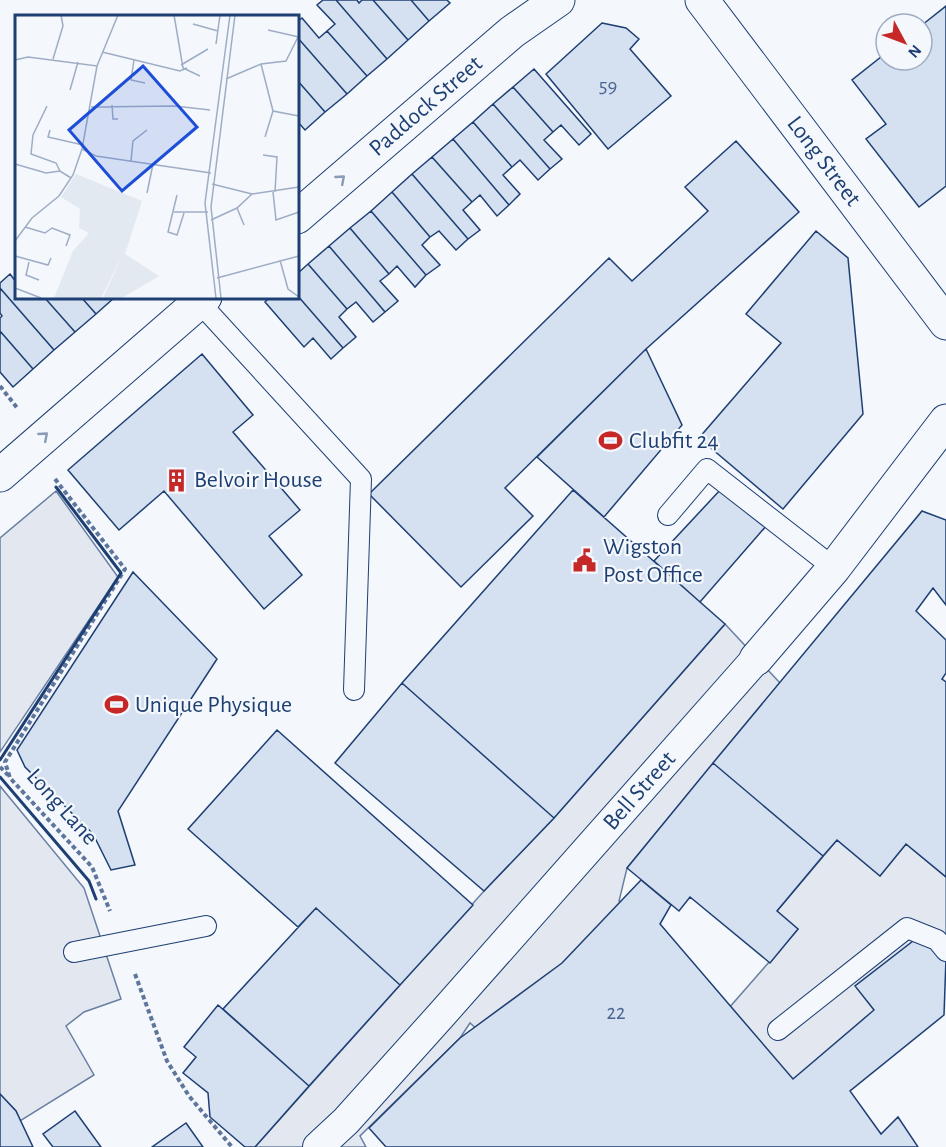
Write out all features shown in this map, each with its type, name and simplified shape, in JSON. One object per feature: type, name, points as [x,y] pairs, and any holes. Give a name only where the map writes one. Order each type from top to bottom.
[{"type":"street","points":[[512,32],[539,0]]},
{"type":"street","name":"Paddock Street","points":[[298,216],[512,32],[558,0]]},
{"type":"street","name":"Long Street","points":[[707,2],[946,323]]},
{"type":"street","points":[[1,472],[202,300]]},
{"type":"street","name":"Bell Street","points":[[318,1147],[346,1121],[444,1013],[756,659],[834,568],[946,421]]},
{"type":"lane","points":[[202,300],[361,480],[354,690]]},
{"type":"lane","points":[[668,515],[707,469],[834,568]]},
{"type":"lane","points":[[74,952],[206,926]]},
{"type":"lane","points":[[778,1030],[907,928],[937,940],[946,951]]},
{"type":"path","name":"Long Lane","points":[[31,448],[125,569],[5,762],[10,778],[92,867],[123,942],[167,1061],[189,1096],[232,1147]]},
{"type":"path","points":[[0,767],[10,778]]},
{"type":"shaded area","points":[[56,491],[118,577],[0,752],[0,538]]},
{"type":"shaded area","points":[[725,624],[780,683],[627,868],[619,901],[660,924],[728,1009],[798,929],[777,911],[837,840],[880,876],[906,844],[946,877],[946,973],[793,1079],[829,1108],[490,1041],[470,1023],[460,1038],[360,1136],[366,1147],[255,1147],[484,891],[554,818]]},
{"type":"shaded area","points":[[0,786],[84,888],[121,999],[84,1012],[66,1026],[94,1075],[20,1121],[16,1111],[0,1094]]},
{"type":"building","points":[[323,0],[336,0],[387,59],[367,76],[327,31],[335,24],[317,5]]},
{"type":"building","points":[[336,0],[357,0],[359,3],[362,0],[373,0],[408,40],[387,59]]},
{"type":"building","points":[[373,0],[411,0],[429,21],[408,40]]},
{"type":"building","points":[[411,0],[447,0],[450,3],[429,21]]},
{"type":"building","points":[[946,6],[946,186],[919,207],[866,139],[886,124],[852,80],[874,63],[874,72],[934,72],[934,16]]},
{"type":"building","points":[[302,18],[319,38],[327,31],[367,76],[347,94],[298,38],[298,21]]},
{"type":"building","points":[[602,23],[626,28],[639,39],[630,49],[671,96],[608,149],[546,74]]},
{"type":"building","points":[[298,38],[347,94],[325,112],[298,81]]},
{"type":"building","points":[[534,69],[591,134],[579,145],[561,125],[553,132],[513,87]]},
{"type":"building","points":[[298,81],[325,112],[305,130],[298,122]]},
{"type":"building","points":[[513,87],[553,132],[544,140],[562,159],[550,169],[493,104]]},
{"type":"building","points":[[493,104],[550,169],[538,180],[520,160],[512,167],[473,122]]},
{"type":"building","points":[[473,122],[512,167],[503,175],[520,194],[509,205],[453,139]]},
{"type":"building","points":[[453,139],[509,205],[497,216],[480,195],[472,202],[432,157]]},
{"type":"building","points":[[736,141],[799,212],[646,349],[505,488],[533,516],[461,587],[369,494],[609,258],[632,281],[708,211],[685,187]]},
{"type":"building","points":[[432,157],[472,202],[463,210],[480,230],[468,239],[412,174]]},
{"type":"building","points":[[412,174],[468,239],[456,250],[439,231],[430,237],[392,192]]},
{"type":"building","points":[[392,192],[430,237],[422,245],[440,265],[426,275],[371,211]]},
{"type":"building","points":[[371,211],[426,275],[415,287],[397,266],[389,274],[350,228]]},
{"type":"building","points":[[350,228],[389,274],[380,281],[398,301],[385,312],[329,246]]},
{"type":"building","points":[[816,231],[848,258],[863,414],[783,509],[699,438],[781,343],[746,314]]},
{"type":"building","points":[[329,246],[385,312],[373,322],[356,302],[347,309],[308,264]]},
{"type":"building","points":[[308,264],[347,309],[339,317],[356,337],[343,348],[298,296],[298,273]]},
{"type":"building","points":[[10,274],[15,281],[15,298],[45,298],[75,332],[54,350],[0,288],[0,283]]},
{"type":"building","points":[[0,288],[54,350],[33,369],[0,331],[2,316]]},
{"type":"building","points":[[298,296],[343,348],[331,359],[313,338],[304,347],[265,302],[269,298],[298,298]]},
{"type":"building","points":[[45,298],[82,298],[96,314],[75,332]]},
{"type":"building","points":[[82,298],[114,298],[96,314]]},
{"type":"building","points":[[0,331],[33,369],[13,387],[0,372]]},
{"type":"building","name":"Clubfit 24","points":[[646,349],[682,425],[604,517],[537,457]]},
{"type":"building","name":"Belvoir House","points":[[202,354],[253,415],[233,432],[300,510],[269,536],[302,575],[264,609],[164,491],[119,530],[68,470]]},
{"type":"building","points":[[722,488],[767,525],[700,602],[654,561]]},
{"type":"building","points":[[573,490],[725,624],[554,818],[402,683]]},
{"type":"building","points":[[922,511],[946,520],[946,605],[933,588],[916,611],[946,640],[946,673],[942,679],[946,682],[946,877],[906,844],[880,876],[837,840],[823,856],[713,763]]},
{"type":"building","name":"Unique Physique","points":[[133,572],[217,659],[118,811],[135,865],[111,870],[93,834],[25,767],[17,750]]},
{"type":"building","points":[[402,683],[554,818],[484,891],[335,763]]},
{"type":"building","points":[[277,730],[473,905],[400,985],[316,908],[298,927],[188,829]]},
{"type":"building","points":[[713,763],[823,856],[777,911],[798,929],[770,963],[690,897],[679,911],[627,868]]},
{"type":"building","points":[[641,880],[671,905],[660,924],[793,1079],[874,1010],[855,986],[926,931],[946,958],[944,1015],[850,1091],[881,1134],[898,1117],[918,1147],[386,1147],[369,1128],[460,1038],[562,963]]},
{"type":"building","points":[[316,908],[400,985],[309,1086],[223,1009]]},
{"type":"building","points":[[218,1005],[309,1086],[255,1147],[245,1147],[210,1117],[208,1093],[183,1073],[196,1057],[184,1047]]},
{"type":"building","points":[[0,1094],[16,1111],[33,1147],[0,1147]]},
{"type":"building","points":[[75,1111],[101,1147],[53,1147],[43,1134]]},
{"type":"building","points":[[186,1123],[203,1147],[152,1147]]},
{"type":"wall","points":[[0,760],[121,573],[56,487]]},
{"type":"wall","points":[[0,777],[89,881],[96,899]]},
{"type":"place","name":"Clubfit 24","points":[[611,441]]},
{"type":"place","name":"Belvoir House","points":[[176,480]]},
{"type":"place","name":"Wigston Post Office","points":[[585,561]]},
{"type":"place","name":"Unique Physique","points":[[117,705]]}]
